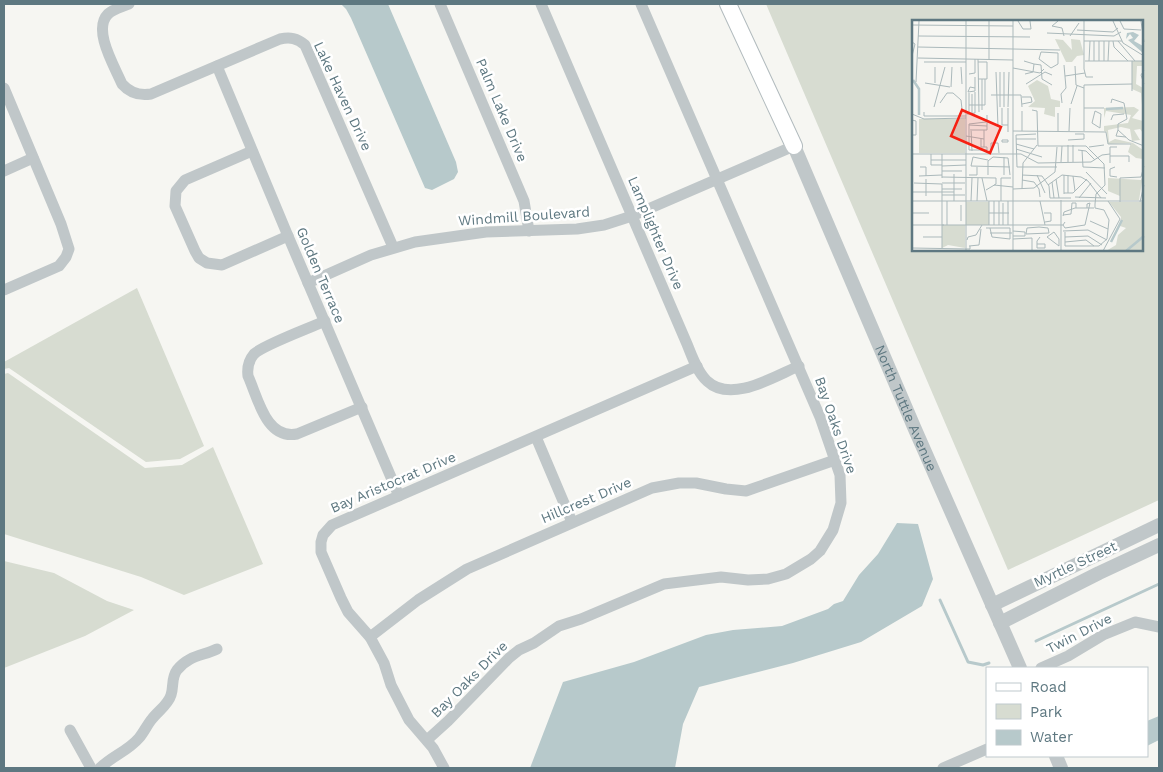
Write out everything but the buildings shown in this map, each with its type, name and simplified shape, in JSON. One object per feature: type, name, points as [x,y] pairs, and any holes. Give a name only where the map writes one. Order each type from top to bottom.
[{"type":"main road","name":"North Tuttle Avenue","points":[[728,4],[794,146]]},
{"type":"main road","name":"North Tuttle Avenue","points":[[738,4],[794,146]]},
{"type":"street","points":[[129,4],[108,14],[102,27],[103,38],[122,84],[127,89],[138,95],[151,94],[217,66]]},
{"type":"street","name":"Palm Lake Drive","points":[[440,4],[524,201],[529,231]]},
{"type":"street","name":"Lamplighter Drive","points":[[541,4],[697,366],[706,381],[724,390],[736,391],[748,388],[799,366]]},
{"type":"street","name":"Bay Oaks Drive","points":[[427,740],[509,658],[559,626],[581,619],[664,584],[721,577],[748,580],[768,579],[786,574],[811,559],[825,544],[839,516],[842,488],[840,475],[820,417],[641,4]]},
{"type":"street","name":"Lake Haven Drive","points":[[217,66],[280,39],[288,37],[305,44],[393,247]]},
{"type":"street","name":"Golden Terrace","points":[[217,66],[399,496]]},
{"type":"street","points":[[4,88],[64,232],[69,249],[59,266],[4,290]]},
{"type":"street","name":"Windmill Boulevard","points":[[308,283],[393,247],[453,235],[590,228],[632,216],[794,146]]},
{"type":"street","name":"North Tuttle Avenue","points":[[794,146],[1020,667]]},
{"type":"street","points":[[252,151],[185,180],[180,185],[176,192],[175,206],[194,251],[207,264],[222,265],[288,236]]},
{"type":"street","points":[[4,171],[33,158]]},
{"type":"street","points":[[325,321],[258,350],[249,361],[248,376],[268,423],[278,432],[287,435],[297,434],[362,407]]},
{"type":"street","name":"Bay Aristocrat Drive","points":[[444,768],[427,740],[410,720],[391,685],[384,663],[370,637],[348,612],[321,552],[323,535],[332,525],[697,366]]},
{"type":"street","points":[[536,437],[572,522]]},
{"type":"street","name":"Hillcrest Drive","points":[[370,637],[418,600],[467,569],[572,522],[662,485],[696,483],[746,491],[835,460]]},
{"type":"street","name":"Myrtle Street","points":[[992,605],[1159,525]]},
{"type":"street","name":"Myrtle Street","points":[[1000,623],[1159,545]]},
{"type":"street","name":"Twin Drive","points":[[1043,667],[1068,656],[1103,634],[1135,622],[1159,627]]},
{"type":"street","points":[[100,768],[109,759],[125,751],[133,744],[167,703],[172,694],[172,680],[177,670],[196,655],[217,649]]},
{"type":"street","points":[[70,730],[91,768]]},
{"type":"street","points":[[942,768],[958,765],[986,750]]},
{"type":"green space","points":[[766,4],[1159,4],[1159,500],[1008,570]]},
{"type":"green space","points":[[137,288],[204,446],[180,459],[146,462],[9,368],[4,369],[4,362]]},
{"type":"green space","points":[[8,373],[145,468],[182,465],[213,447],[263,564],[184,595],[141,577],[4,534],[4,374]]},
{"type":"green space","points":[[4,561],[54,573],[107,601],[134,610],[85,636],[4,668]]},
{"type":"water","points":[[341,4],[388,4],[456,162],[458,172],[454,179],[432,190],[425,188],[351,18]]},
{"type":"water","points":[[897,523],[918,524],[933,579],[922,606],[861,642],[793,663],[699,687],[683,724],[675,768],[530,768],[563,682],[634,662],[706,635],[733,630],[782,626],[828,609],[834,604],[843,601],[859,575],[878,554]]},
{"type":"water","points":[[1159,716],[1159,740],[1148,746],[1148,721]]},
{"type":"waterway","points":[[1036,641],[1159,584]]},
{"type":"waterway","points":[[940,600],[968,662],[983,665],[989,663]]}]
